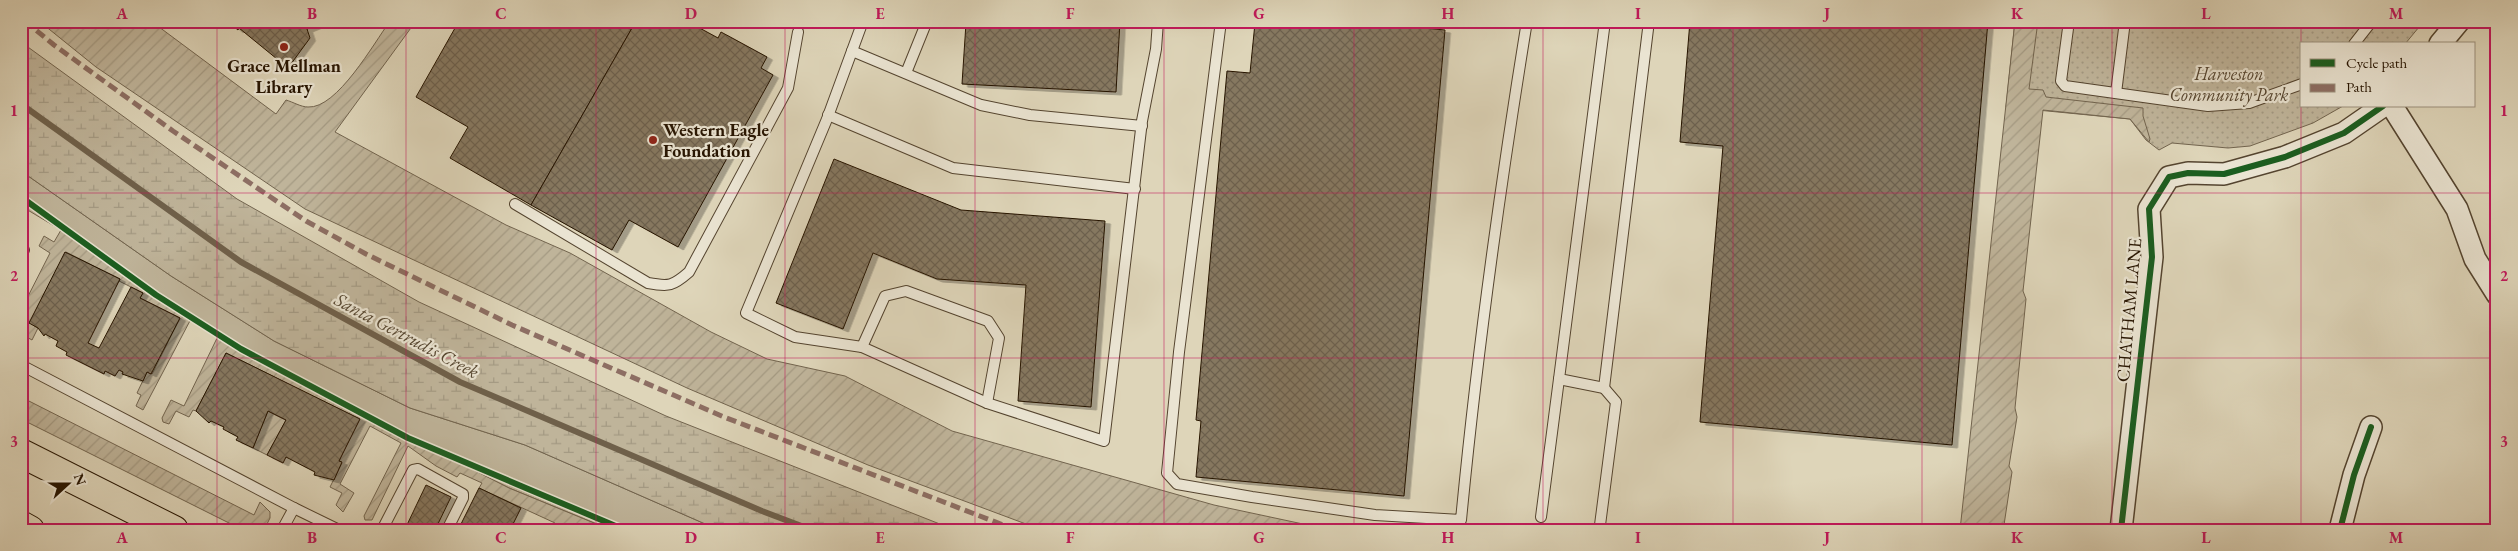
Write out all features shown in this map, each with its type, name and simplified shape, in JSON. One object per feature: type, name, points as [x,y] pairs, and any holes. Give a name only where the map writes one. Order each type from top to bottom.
[{"type":"main road","points":[[21,453],[174,530]]},
{"type":"main road","points":[[21,525],[30,530]]},
{"type":"street","points":[[2442,42],[2460,21]]},
{"type":"street","name":"CHATHAM LANE","points":[[2121,530],[2152,257],[2149,209],[2169,177],[2188,173],[2224,174],[2285,157],[2344,132],[2380,108]]},
{"type":"street","points":[[2393,108],[2457,209],[2475,259],[2497,294]]},
{"type":"street","points":[[2340,530],[2354,475],[2371,427]]},
{"type":"lane","points":[[863,21],[828,115],[746,313],[795,337],[862,347],[987,403],[1104,441],[1142,126],[1156,48],[1158,21]]},
{"type":"lane","points":[[906,74],[927,21]]},
{"type":"lane","points":[[1221,21],[1180,343],[1167,473],[1177,484],[1252,497],[1375,515],[1461,520],[1476,368],[1527,21]]},
{"type":"lane","points":[[1541,517],[1605,21]]},
{"type":"lane","points":[[1604,388],[1649,21]]},
{"type":"lane","points":[[2069,21],[2060,81],[2065,86],[2208,106],[2249,103],[2300,85]]},
{"type":"lane","points":[[2116,92],[2125,21]]},
{"type":"lane","points":[[2356,42],[2372,21]]},
{"type":"lane","points":[[515,204],[648,283],[666,287],[679,280],[689,272],[788,88],[798,32]]},
{"type":"lane","points":[[852,50],[981,105],[1030,115],[1142,126]]},
{"type":"lane","points":[[828,115],[953,168],[1135,189]]},
{"type":"lane","points":[[21,248],[24,250],[21,255]]},
{"type":"lane","points":[[862,347],[885,296],[906,291],[988,321],[999,338],[987,403]]},
{"type":"lane","points":[[21,366],[339,530]]},
{"type":"lane","points":[[1559,380],[1604,388],[1616,402],[1600,525]]},
{"type":"lane","points":[[382,530],[413,470],[418,470],[463,494],[463,498],[447,530]]},
{"type":"lane","points":[[282,530],[294,508]]},
{"type":"green space","points":[[39,21],[151,21],[276,114],[286,100],[308,107],[319,105],[331,98],[354,73],[390,21],[416,21],[335,132],[506,225],[570,253],[711,332],[767,359],[845,376],[952,431],[1214,505],[1331,530],[1042,530],[868,465],[687,388],[305,209],[96,67]]},
{"type":"green space","name":"Harveston Community Park","points":[[2015,21],[2424,21],[2407,42],[2300,42],[2300,108],[2339,108],[2313,123],[2250,146],[2228,148],[2172,143],[2159,150],[2146,140],[2130,119],[2006,107]]},
{"type":"green space","points":[[2015,21],[2038,21],[2029,89],[2043,90],[2046,97],[2143,108],[2143,116],[2150,139],[2149,142],[2130,119],[2043,110],[2023,291],[2026,299],[2015,408],[2017,417],[2009,466],[2012,472],[2004,525],[2006,530],[1960,530]]},
{"type":"green space","points":[[21,42],[237,199],[419,302],[666,416],[955,530],[719,530],[525,445],[410,408],[274,341],[171,276],[21,171]]},
{"type":"green space","points":[[21,171],[171,276],[274,341],[410,408],[525,445],[719,530],[611,530],[509,488],[411,440],[241,348],[61,230],[21,206]]},
{"type":"green space","points":[[61,230],[192,317],[143,410],[136,406],[141,395],[137,393],[147,372],[152,374],[180,318],[140,298],[143,293],[119,281],[120,279],[66,252],[30,323],[38,328],[32,340],[21,334],[21,310],[50,253],[39,246],[44,236],[54,242]]},
{"type":"green space","points":[[219,334],[241,348],[360,412],[509,488],[611,530],[573,530],[568,527],[566,530],[552,530],[555,523],[479,488],[482,483],[460,473],[457,477],[436,466],[408,446],[372,520],[365,520],[364,516],[401,443],[370,426],[340,484],[354,493],[343,512],[336,505],[342,493],[330,487],[342,463],[339,461],[359,419],[226,353],[196,411],[193,410],[189,417],[176,411],[169,424],[163,422],[162,418],[171,400],[184,406]]},
{"type":"green space","points":[[21,397],[254,515],[260,502],[270,512],[270,518],[264,530],[243,530],[21,419]]},
{"type":"green space","points":[[268,411],[286,420],[267,455],[253,448]]},
{"type":"building","name":"Grace Mellman Library","points":[[227,21],[316,21],[317,25],[307,29],[310,38],[288,68],[239,28],[238,30]]},
{"type":"building","points":[[459,21],[636,21],[531,205],[450,158],[468,127],[416,97]]},
{"type":"building","name":"Western Eagle Foundation","points":[[636,21],[696,21],[694,25],[718,38],[721,32],[767,57],[761,68],[773,75],[678,247],[629,220],[612,250],[531,205]]},
{"type":"building","points":[[961,21],[1120,21],[1116,92],[962,84],[966,23]]},
{"type":"building","points":[[1307,21],[1351,21],[1445,30],[1404,496],[1196,477],[1201,421],[1196,420],[1227,71],[1250,73],[1255,23],[1307,28]]},
{"type":"building","points":[[1690,21],[1988,21],[1952,445],[1700,422],[1723,146],[1680,142]]},
{"type":"building","points":[[834,159],[961,210],[1105,221],[1091,407],[1018,401],[1026,285],[937,279],[873,253],[843,329],[776,303]]},
{"type":"building","points":[[65,252],[120,279],[88,343],[99,348],[131,287],[143,293],[140,298],[180,318],[151,374],[147,372],[143,381],[122,374],[123,372],[119,370],[115,376],[105,371],[104,374],[66,355],[67,352],[56,346],[58,341],[45,334],[44,336],[38,328],[29,323]]},
{"type":"building","points":[[226,353],[360,419],[339,461],[342,462],[334,480],[314,475],[315,472],[286,457],[283,463],[267,455],[286,420],[268,411],[253,448],[236,440],[238,437],[223,429],[224,427],[211,421],[209,423],[196,411]]},
{"type":"building","points":[[426,485],[451,497],[435,530],[393,530],[396,525],[405,529]]},
{"type":"building","points":[[479,488],[521,508],[510,530],[458,530]]},
{"type":"waterway","name":"Santa Gertrudis Creek","points":[[21,104],[241,262],[460,382],[762,511],[812,530]]},
{"type":"marked path","points":[[25,21],[54,45],[173,131],[306,221],[366,254],[512,325],[724,417],[1016,530]]},
{"type":"cycle path","points":[[2121,530],[2152,257],[2149,209],[2169,177],[2188,173],[2224,174],[2285,157],[2344,133],[2380,108]]},
{"type":"cycle path","points":[[21,197],[156,295],[241,349],[408,438],[625,530]]},
{"type":"cycle path","points":[[2340,530],[2354,475],[2371,427]]},
{"type":"place","name":"Grace Mellman Library","points":[[284,47]]},
{"type":"place","name":"Western Eagle Foundation","points":[[653,140]]}]
